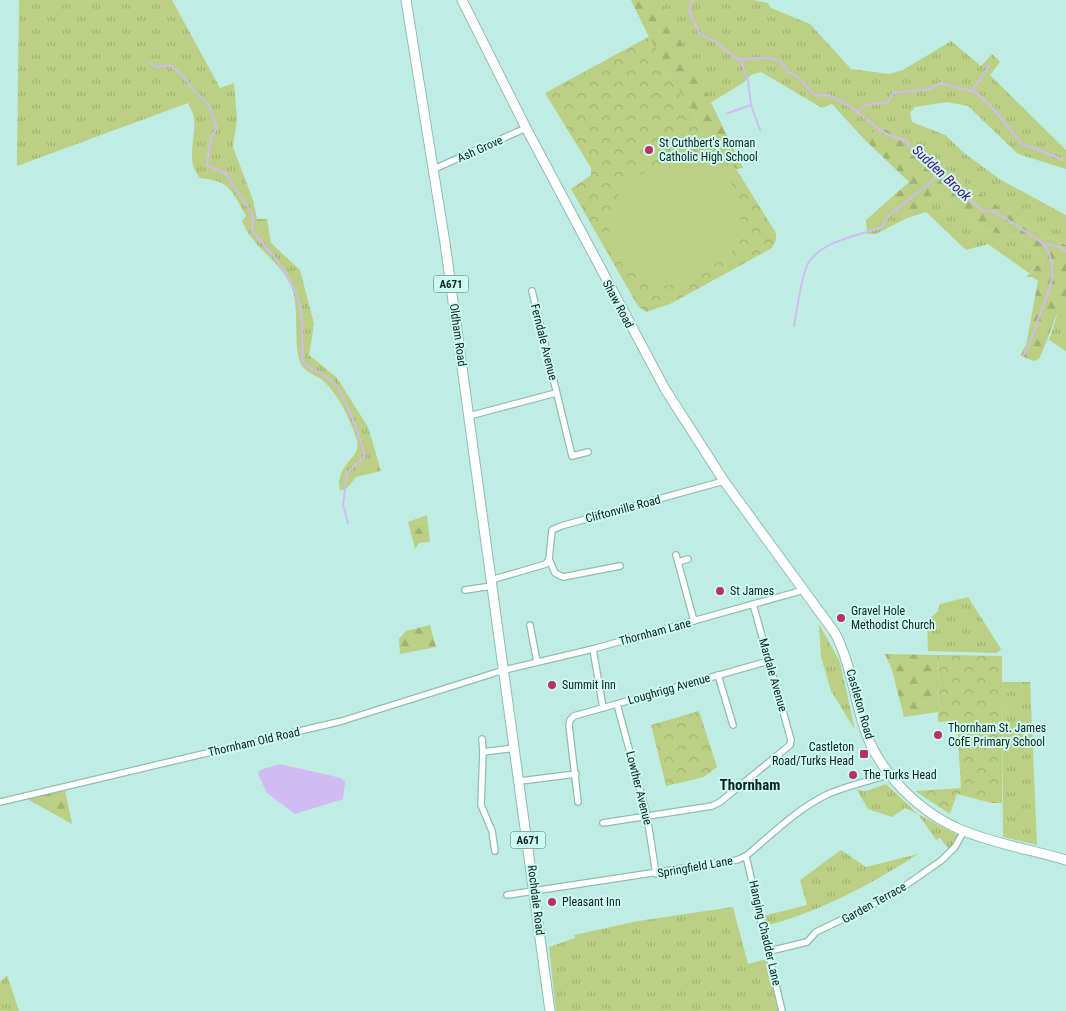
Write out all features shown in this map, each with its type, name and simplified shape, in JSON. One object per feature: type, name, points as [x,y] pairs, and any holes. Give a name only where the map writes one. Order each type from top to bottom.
[{"type":"street","name":"Oldham Road","points":[[406,0],[434,169],[504,670]]},
{"type":"street","name":"Shaw Road","points":[[462,0],[526,128],[665,389],[692,435],[804,590]]},
{"type":"street","name":"Ash Grove","points":[[434,169],[526,128]]},
{"type":"street","name":"Ferndale Avenue","points":[[532,291],[572,456],[588,452]]},
{"type":"street","points":[[470,416],[556,393]]},
{"type":"street","name":"Cliftonville Road","points":[[549,559],[552,530],[724,481]]},
{"type":"street","points":[[676,555],[694,621]]},
{"type":"street","points":[[465,590],[492,583],[546,564],[549,559]]},
{"type":"street","points":[[549,559],[555,573],[563,577],[620,566]]},
{"type":"street","points":[[678,562],[688,560]]},
{"type":"street","name":"Thornham Lane","points":[[504,670],[593,649],[804,590]]},
{"type":"street","name":"Castleton Road","points":[[804,590],[835,633],[845,652],[865,730],[877,756],[890,774],[914,800],[933,814],[964,831],[1066,860]]},
{"type":"street","name":"Mardale Avenue","points":[[647,816],[720,802],[790,745],[791,740],[753,604]]},
{"type":"street","points":[[530,625],[537,662]]},
{"type":"street","points":[[593,649],[603,708]]},
{"type":"street","name":"Loughrigg Avenue","points":[[576,774],[570,720],[574,716],[769,661]]},
{"type":"street","name":"Rochdale Road","points":[[504,670],[550,1011]]},
{"type":"street","name":"Thornham Old Road","points":[[0,802],[342,721],[504,670]]},
{"type":"street","points":[[718,676],[733,726]]},
{"type":"street","name":"Lowther Avenue","points":[[618,704],[647,816],[656,874]]},
{"type":"street","points":[[482,739],[480,805],[492,832],[495,851]]},
{"type":"street","points":[[483,752],[515,748]]},
{"type":"street","points":[[520,781],[576,774],[578,802]]},
{"type":"street","name":"Springfield Lane","points":[[507,895],[656,874],[737,860],[746,856],[799,812],[824,796],[842,788],[890,774]]},
{"type":"street","points":[[603,824],[647,816]]},
{"type":"street","name":"Garden Terrace","points":[[770,951],[807,942],[816,932],[889,896],[942,860],[955,847],[964,831]]},
{"type":"street","name":"Hanging Chadder Lane","points":[[746,856],[770,951],[782,1011]]},
{"type":"green space","points":[[19,0],[172,0],[220,88],[234,83],[237,119],[233,147],[253,200],[257,219],[267,219],[271,243],[300,270],[314,324],[309,355],[337,378],[368,427],[381,471],[356,477],[347,488],[340,491],[341,473],[358,447],[351,424],[333,392],[321,379],[308,372],[299,360],[295,299],[288,281],[247,231],[242,221],[246,216],[229,188],[210,179],[200,178],[195,171],[192,156],[194,117],[188,103],[17,166]]},
{"type":"green space","points":[[631,0],[661,0],[743,168],[736,169],[701,133],[690,104],[669,78]]},
{"type":"green space","points":[[661,0],[754,0],[768,3],[771,8],[810,24],[851,69],[889,74],[903,70],[951,41],[981,66],[992,54],[1000,62],[990,75],[1066,150],[1066,169],[1018,154],[968,106],[947,102],[915,107],[910,113],[912,122],[945,135],[964,153],[1001,180],[1066,215],[1066,245],[1017,219],[905,140],[881,127],[864,139],[832,104],[822,108],[761,72],[751,75],[743,83],[710,103]]},
{"type":"green space","name":"St Cuthbert's Roman Catholic High School","points":[[650,36],[669,78],[690,104],[701,133],[736,169],[776,233],[776,240],[772,248],[670,304],[646,312],[638,306],[571,189],[591,175],[591,168],[545,93]]},
{"type":"green space","points":[[881,127],[928,155],[1017,219],[1066,245],[1066,299],[1058,311],[1039,359],[1033,361],[1020,355],[1026,345],[1038,281],[1033,277],[1026,277],[1039,263],[1039,253],[1020,238],[988,231],[968,219],[939,195],[926,202],[926,212],[907,218],[897,213],[892,197],[909,182],[864,139]]},
{"type":"green space","points":[[689,158],[714,164],[729,178],[739,199],[741,227],[735,249],[709,269],[676,285],[653,286],[623,266],[610,244],[609,214],[625,183],[667,160]]},
{"type":"green space","points":[[939,195],[968,219],[988,231],[1020,238],[1039,253],[1039,263],[1029,273],[988,244],[966,250],[926,212],[926,202]]},
{"type":"green space","points":[[892,197],[897,213],[907,218],[876,234],[867,234],[866,220]]},
{"type":"green space","points":[[1066,299],[1066,351],[1049,340],[1060,306]]},
{"type":"green space","points":[[427,515],[430,542],[419,543],[415,549],[408,522]]},
{"type":"green space","points":[[968,597],[1001,649],[997,653],[928,651],[927,621],[938,611],[940,604]]},
{"type":"green space","points":[[819,624],[840,662],[855,730],[831,691],[821,657]]},
{"type":"green space","points":[[430,625],[436,647],[400,654],[399,639],[406,631]]},
{"type":"green space","points":[[885,654],[939,655],[938,712],[904,717],[892,670]]},
{"type":"green space","name":"Thornham St. James CofE Primary School","points":[[939,655],[1002,656],[1002,803],[992,803],[957,794],[950,814],[915,791],[961,788],[957,721],[938,722]]},
{"type":"green space","points":[[1002,682],[1030,682],[1037,845],[1003,837]]},
{"type":"green space","points":[[699,711],[717,767],[704,777],[666,786],[651,725]]},
{"type":"green space","points":[[886,784],[918,814],[905,808],[892,817],[868,809],[857,790],[866,791]]},
{"type":"green space","points":[[65,790],[72,824],[27,799]]},
{"type":"green space","points":[[918,814],[957,835],[957,841],[950,851],[940,838],[936,840]]},
{"type":"green space","points":[[841,850],[866,867],[918,854],[882,876],[826,905],[766,926],[763,916],[807,905],[800,880]]},
{"type":"green space","points":[[733,907],[748,964],[767,959],[779,1011],[556,1011],[549,947],[575,938],[574,935],[638,921]]},
{"type":"green space","points":[[7,975],[19,1011],[0,1011],[0,982]]},
{"type":"shaded area","points":[[280,764],[341,778],[345,782],[343,799],[295,814],[267,793],[258,774],[260,770]]},
{"type":"waterway","name":"Sudden Brook","points":[[693,0],[689,11],[700,35],[713,40],[739,60],[767,58],[780,61],[787,72],[798,77],[813,94],[828,95],[835,98],[885,133],[907,141],[908,146],[923,156],[928,165],[983,211],[996,212],[1044,244],[1061,247],[1066,252]]},
{"type":"waterway","points":[[741,60],[748,81],[751,105],[760,130]]},
{"type":"waterway","points":[[148,62],[157,67],[170,65],[183,76],[197,94],[209,105],[217,128],[211,137],[207,165],[226,174],[253,215],[252,231],[289,278],[301,312],[303,362],[332,381],[337,386],[347,405],[365,456],[347,473],[343,505],[348,523]]},
{"type":"waterway","points":[[972,91],[989,66]]},
{"type":"waterway","points":[[857,111],[867,105],[888,102],[893,93],[930,89],[940,83],[975,92],[991,106],[1023,145],[1063,160]]},
{"type":"waterway","points":[[728,113],[751,105]]},
{"type":"waterway","points":[[794,326],[806,268],[815,255],[832,244],[882,227],[888,216],[937,177],[937,173]]},
{"type":"waterway","points":[[1023,356],[1030,342],[1052,280],[1052,263],[1044,244]]},
{"type":"place","name":"St Cuthbert's Roman Catholic High School","points":[[649,150]]},
{"type":"place","name":"St James","points":[[720,591]]},
{"type":"place","name":"Gravel Hole Methodist Church","points":[[841,618]]},
{"type":"place","name":"Summit Inn","points":[[552,685]]},
{"type":"place","name":"Thornham St. James CofE Primary School","points":[[938,735]]},
{"type":"place","name":"Castleton Road/Turks Head","points":[[864,754]]},
{"type":"place","name":"The Turks Head","points":[[853,775]]},
{"type":"place","name":"Pleasant Inn","points":[[552,902]]},
{"type":"district","name":"Thornham","points":[[750,785]]}]
